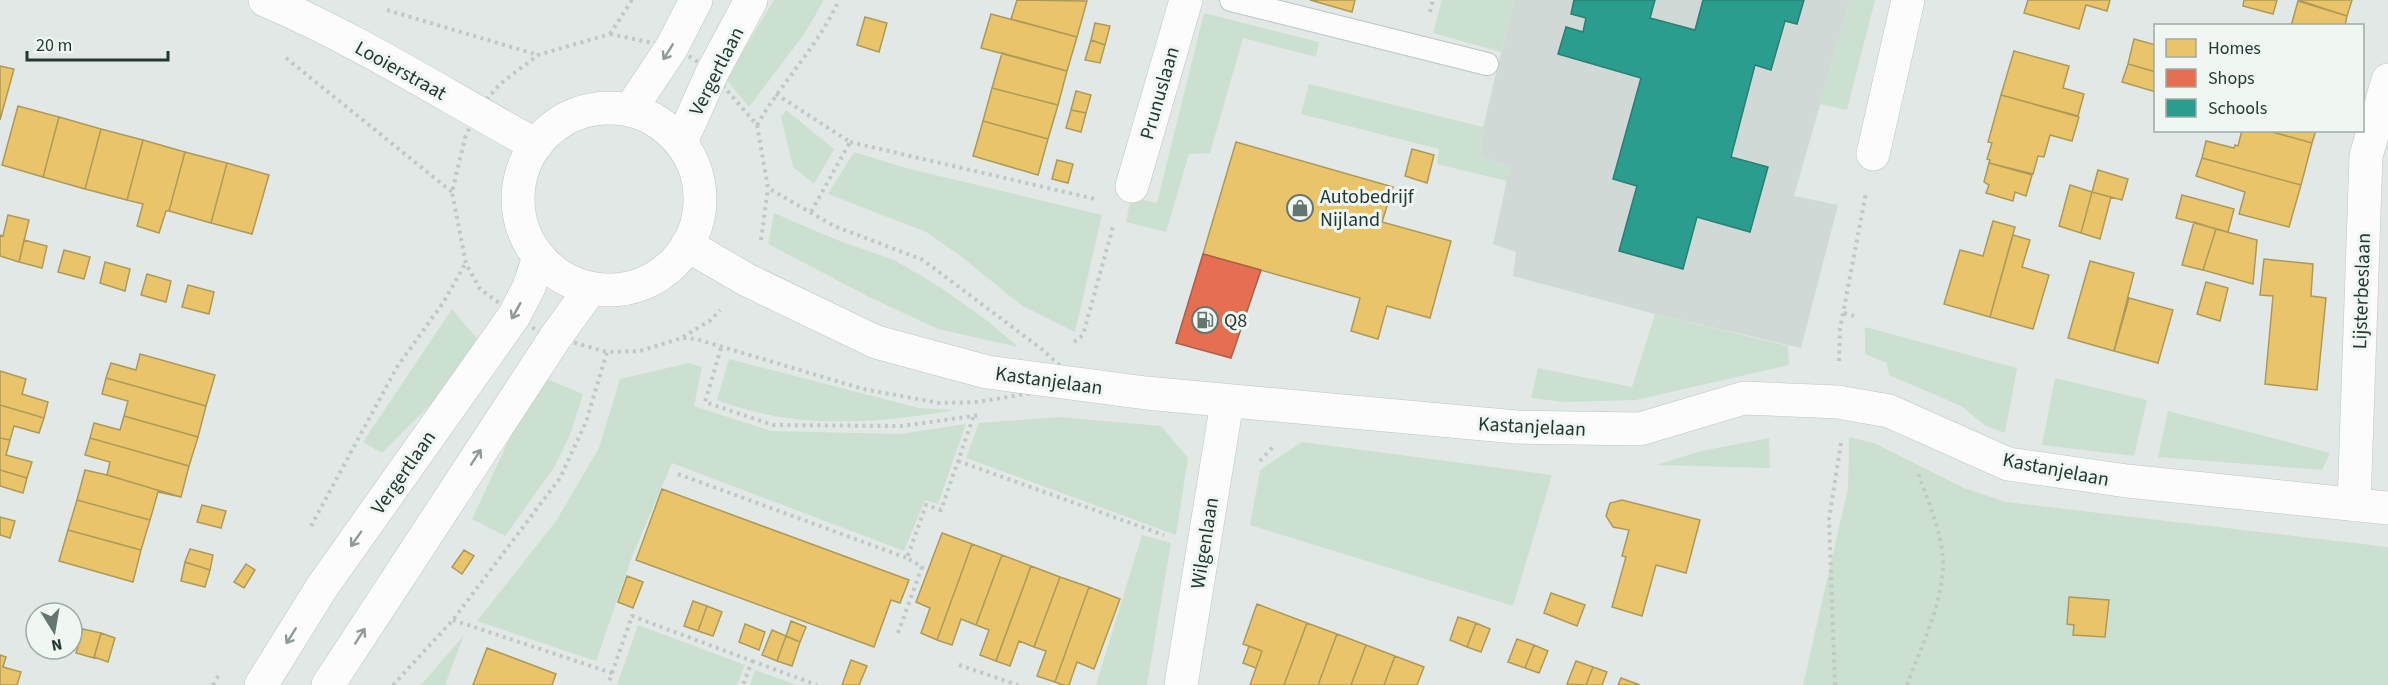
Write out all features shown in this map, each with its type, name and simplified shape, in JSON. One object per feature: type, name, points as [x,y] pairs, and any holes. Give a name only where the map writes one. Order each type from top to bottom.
[{"type":"street","name":"Looierstraat","points":[[265,0],[304,17],[390,63],[536,145]]},
{"type":"street","points":[[630,110],[672,47],[696,0]]},
{"type":"street","name":"Vergertlaan","points":[[681,142],[712,73],[751,0]]},
{"type":"street","name":"Prunuslaan","points":[[1126,195],[1185,0]]},
{"type":"street","points":[[1873,154],[1908,0]]},
{"type":"street","name":"Lijsterbeslaan","points":[[2354,506],[2366,156],[2388,80]]},
{"type":"street","points":[[594,109],[630,110],[658,121],[681,142],[692,160],[699,181],[700,204],[696,225],[687,245],[676,260],[646,282],[619,289],[591,288],[562,277],[539,257],[524,231],[518,201],[522,172],[536,145],[562,121],[594,109]]},
{"type":"street","name":"Kastanjelaan","points":[[687,245],[747,280],[876,342],[987,372],[1227,402],[1516,427],[1640,429],[1744,398],[1838,402],[1889,411],[2008,464],[2127,482],[2388,508]]},
{"type":"street","name":"Vergertlaan","points":[[261,685],[321,587],[514,316],[529,287],[539,257]]},
{"type":"street","points":[[328,685],[555,338],[591,288]]},
{"type":"street","name":"Wilgenlaan","points":[[1181,685],[1227,402]]},
{"type":"lane","points":[[1231,0],[1487,64]]},
{"type":"path","points":[[610,34],[632,0]]},
{"type":"path","points":[[839,0],[818,39],[776,94],[757,125],[768,188],[834,226],[923,260],[1052,359],[1080,385]]},
{"type":"path","points":[[375,7],[538,55]]},
{"type":"path","points":[[285,57],[452,192]]},
{"type":"path","points":[[776,94],[850,142],[1126,195],[1083,335],[1068,347]]},
{"type":"path","points":[[811,212],[850,142]]},
{"type":"path","points":[[1858,316],[1844,313],[1873,154]]},
{"type":"path","points":[[309,529],[397,367],[443,303],[466,264]]},
{"type":"path","points":[[721,348],[705,402],[773,425],[902,426],[974,416],[941,510],[926,505],[907,558]]},
{"type":"path","points":[[393,685],[453,620],[560,478],[586,422],[607,352]]},
{"type":"path","points":[[1052,359],[1060,353]]},
{"type":"path","points":[[958,461],[1203,549]]},
{"type":"path","points":[[1907,685],[1934,612],[1943,565],[1936,526],[1914,462]]},
{"type":"path","points":[[678,474],[907,558],[922,567],[898,633]]},
{"type":"path","points":[[1829,519],[1835,685]]},
{"type":"path","points":[[608,685],[632,616],[817,685]]},
{"type":"path","points":[[453,620],[612,674]]},
{"type":"path","points":[[743,685],[752,661]]},
{"type":"path","points":[[958,665],[1018,685]]},
{"type":"path","points":[[213,685],[225,666]]},
{"type":"shaded area","points":[[1514,0],[1850,0],[1794,196],[1838,205],[1801,348],[1655,314],[1513,276],[1516,252],[1493,244],[1510,166],[1480,157],[1483,127]]},
{"type":"green space","points":[[774,0],[824,0],[805,33],[749,107],[726,79]]},
{"type":"green space","points":[[1442,0],[1514,0],[1501,52],[1433,33]]},
{"type":"green space","points":[[1850,0],[1875,0],[1847,110],[1820,104]]},
{"type":"green space","points":[[1204,13],[1319,42],[1316,57],[1243,38],[1210,153],[1189,154],[1166,232],[1126,222],[1131,197],[1157,203]]},
{"type":"green space","points":[[1309,84],[1483,127],[1480,157],[1510,166],[1507,181],[1437,164],[1439,149],[1301,114]]},
{"type":"green space","points":[[786,110],[834,149],[814,184],[793,167],[781,117]]},
{"type":"green space","points":[[854,152],[906,168],[1102,215],[1075,332],[1021,305],[958,254],[926,232],[828,194]]},
{"type":"green space","points":[[774,213],[837,240],[894,260],[940,287],[989,322],[1018,347],[938,329],[869,297],[768,244]]},
{"type":"green space","points":[[452,309],[478,340],[438,397],[382,453],[363,442]]},
{"type":"green space","points":[[1655,314],[1788,346],[1789,365],[1636,400],[1564,402],[1531,398],[1538,368],[1632,387]]},
{"type":"green space","points":[[1865,327],[2017,368],[2005,433],[1986,426],[1961,406],[1889,375],[1887,363],[1865,354]]},
{"type":"green space","points":[[729,359],[919,408],[956,410],[895,419],[835,422],[805,420],[747,410],[717,400]]},
{"type":"green space","points":[[689,363],[702,367],[694,406],[771,431],[900,434],[966,424],[938,504],[925,500],[904,551],[672,463],[632,557],[596,661],[477,621],[556,521],[599,448],[620,379]]},
{"type":"green space","points":[[544,378],[583,394],[570,435],[555,466],[505,536],[472,519],[520,416]]},
{"type":"green space","points":[[2055,378],[2147,400],[2134,456],[2042,445]]},
{"type":"green space","points":[[2168,411],[2330,453],[2322,470],[2158,457]]},
{"type":"green space","points":[[1060,417],[1161,426],[1188,458],[1176,535],[966,458],[979,423]]},
{"type":"green space","points":[[1849,437],[1874,443],[1964,488],[2006,502],[2388,547],[2388,685],[1803,685],[1848,488]]},
{"type":"green space","points":[[1769,438],[1770,468],[1656,465],[1701,451]]},
{"type":"green space","points":[[1302,442],[1552,475],[1513,606],[1250,525],[1260,470]]},
{"type":"green space","points":[[1142,535],[1171,543],[1147,685],[1096,685]]},
{"type":"green space","points":[[638,625],[745,665],[737,685],[617,685]]},
{"type":"green space","points":[[464,635],[445,685],[421,685]]},
{"type":"green space","points":[[755,670],[797,685],[750,685]]},
{"type":"building: Homes","points":[[1017,0],[1087,1],[1077,37],[1011,19]]},
{"type":"building: Homes","points":[[1310,0],[1355,0],[1352,12]]},
{"type":"building: Homes","points":[[2028,0],[2110,0],[2107,11],[2086,5],[2079,29],[2024,13]]},
{"type":"building: Homes","points":[[2244,0],[2277,0],[2273,14],[2243,6]]},
{"type":"building: Homes","points":[[2298,0],[2352,0],[2347,16]]},
{"type":"building: Homes","points":[[2298,1],[2347,16],[2345,24],[2292,24]]},
{"type":"building: Homes","points":[[991,14],[1077,37],[1067,71],[981,48]]},
{"type":"building: Homes","points":[[865,17],[887,23],[879,52],[857,45]]},
{"type":"building: Homes","points":[[1095,23],[1110,26],[1105,45],[1091,40]]},
{"type":"building: Homes","points":[[2134,39],[2154,44],[2154,71],[2128,64]]},
{"type":"building: Homes","points":[[1091,40],[1105,45],[1100,63],[1085,60]]},
{"type":"building: Homes","points":[[2014,51],[2069,66],[2063,88],[2084,94],[2078,116],[2001,95]]},
{"type":"building: Homes","points":[[1002,53],[1067,71],[1058,105],[992,88]]},
{"type":"building: Homes","points":[[2128,64],[2154,71],[2154,91],[2122,82]]},
{"type":"building: Homes","points":[[0,66],[14,69],[0,120]]},
{"type":"building: Homes","points":[[992,88],[1058,105],[1048,139],[983,121]]},
{"type":"building: Homes","points":[[1076,91],[1091,95],[1086,113],[1071,110]]},
{"type":"building: Homes","points":[[2001,95],[2079,117],[2072,141],[2050,135],[2044,157],[2038,156],[2033,174],[1989,163],[1990,160],[1987,159],[1992,143],[1988,142]]},
{"type":"building: Homes","points":[[18,106],[59,117],[43,177],[2,165]]},
{"type":"building: Homes","points":[[1071,110],[1086,113],[1081,132],[1066,128]]},
{"type":"building: Homes","points":[[59,117],[101,129],[85,189],[43,177]]},
{"type":"building: Homes","points":[[983,121],[1048,139],[1038,175],[973,156]]},
{"type":"building: Homes","points":[[101,129],[143,140],[127,200],[85,189]]},
{"type":"building: Homes","points":[[2242,132],[2272,132],[2312,143],[2301,185],[2202,158],[2206,141],[2234,148],[2235,145],[2238,146]]},
{"type":"building: Homes","points":[[2272,132],[2315,132],[2312,143]]},
{"type":"building: Homes","points":[[143,140],[185,152],[169,211],[166,211],[159,233],[137,226],[143,204],[127,200]]},
{"type":"building: Homes","points":[[1236,142],[1393,187],[1382,222],[1451,241],[1430,318],[1387,306],[1378,339],[1351,331],[1360,298],[1203,254]]},
{"type":"building: Homes","points":[[1412,149],[1434,155],[1427,183],[1405,176]]},
{"type":"building: Homes","points":[[185,152],[227,163],[211,223],[169,211]]},
{"type":"building: Homes","points":[[2202,158],[2301,185],[2289,227],[2239,214],[2245,192],[2196,176]]},
{"type":"building: Homes","points":[[1057,160],[1073,164],[1068,183],[1052,179]]},
{"type":"building: Homes","points":[[227,163],[269,175],[252,234],[211,223]]},
{"type":"building: Homes","points":[[1989,163],[2032,175],[2026,196],[2015,192],[2013,201],[1986,193],[1989,185],[1984,182]]},
{"type":"building: Homes","points":[[2098,170],[2128,179],[2122,200],[2092,192]]},
{"type":"building: Homes","points":[[2070,185],[2092,192],[2081,233],[2059,226]]},
{"type":"building: Homes","points":[[2092,192],[2111,197],[2100,239],[2081,233]]},
{"type":"building: Homes","points":[[2182,195],[2234,209],[2228,232],[2176,218]]},
{"type":"building: Homes","points":[[8,215],[29,220],[19,262],[0,256],[0,235],[3,236]]},
{"type":"building: Homes","points":[[1993,221],[2015,227],[1990,317],[1944,304],[1960,250],[1983,256]]},
{"type":"building: Homes","points":[[2194,222],[2216,229],[2203,270],[2182,265]]},
{"type":"building: Homes","points":[[2216,229],[2257,240],[2253,284],[2203,270]]},
{"type":"building: Homes","points":[[2013,235],[2030,240],[2022,267],[2049,275],[2033,329],[1990,317]]},
{"type":"building: Homes","points":[[24,240],[47,246],[42,268],[19,262]]},
{"type":"building: Homes","points":[[64,250],[90,257],[84,279],[58,272]]},
{"type":"building: Homes","points":[[2264,259],[2313,264],[2311,296],[2326,298],[2317,390],[2265,384],[2273,296],[2260,295]]},
{"type":"building: Homes","points":[[2090,261],[2134,273],[2114,351],[2068,338]]},
{"type":"building: Homes","points":[[105,262],[130,269],[125,291],[100,283]]},
{"type":"building: Homes","points":[[147,274],[171,281],[166,302],[141,295]]},
{"type":"building: Homes","points":[[2206,282],[2228,288],[2220,321],[2197,314]]},
{"type":"building: Homes","points":[[188,285],[214,292],[209,314],[182,307]]},
{"type":"building: Homes","points":[[2129,298],[2173,310],[2158,363],[2114,351]]},
{"type":"building: Homes","points":[[140,354],[215,375],[206,406],[106,378],[111,363],[136,370]]},
{"type":"building: Homes","points":[[0,371],[26,379],[22,394],[48,402],[44,418],[0,405]]},
{"type":"building: Homes","points":[[106,378],[206,406],[198,437],[124,416],[128,401],[102,394]]},
{"type":"building: Homes","points":[[0,405],[44,418],[39,433],[14,426],[10,440],[0,438]]},
{"type":"building: Homes","points":[[124,416],[198,437],[189,466],[90,438],[94,423],[120,430]]},
{"type":"building: Homes","points":[[0,438],[10,440],[6,455],[32,462],[27,478],[0,470]]},
{"type":"building: Homes","points":[[90,438],[189,466],[181,497],[107,475],[110,462],[85,455]]},
{"type":"building: Homes","points":[[0,470],[27,478],[23,493],[0,486]]},
{"type":"building: Homes","points":[[85,470],[181,497],[158,492],[150,520],[77,500]]},
{"type":"building: Homes","points":[[662,489],[909,580],[900,603],[891,600],[874,647],[636,560]]},
{"type":"building: Homes","points":[[77,500],[150,520],[141,550],[68,530]]},
{"type":"building: Homes","points":[[1622,500],[1700,520],[1686,573],[1656,565],[1642,616],[1612,607],[1626,557],[1622,556],[1629,530],[1613,527],[1606,516],[1610,503]]},
{"type":"building: Homes","points":[[202,505],[226,511],[221,528],[197,522]]},
{"type":"building: Homes","points":[[0,517],[15,521],[10,538],[0,535]]},
{"type":"building: Homes","points":[[68,530],[141,550],[133,582],[59,561]]},
{"type":"building: Homes","points":[[942,533],[972,544],[937,640],[921,633],[930,608],[916,602]]},
{"type":"building: Homes","points":[[972,544],[1002,555],[976,625],[961,619],[952,645],[937,640]]},
{"type":"building: Homes","points":[[190,549],[213,555],[210,570],[185,562]]},
{"type":"building: Homes","points":[[464,550],[474,556],[462,574],[452,567]]},
{"type":"building: Homes","points":[[1002,555],[1031,566],[996,661],[980,655],[989,630],[976,625]]},
{"type":"building: Homes","points":[[185,562],[210,570],[205,587],[181,581]]},
{"type":"building: Homes","points":[[246,564],[255,570],[244,588],[234,582]]},
{"type":"building: Homes","points":[[1031,566],[1060,577],[1034,647],[1019,641],[1010,666],[996,661]]},
{"type":"building: Homes","points":[[627,576],[643,582],[633,608],[618,602]]},
{"type":"building: Homes","points":[[1060,577],[1089,587],[1055,682],[1037,676],[1046,651],[1034,647]]},
{"type":"building: Homes","points":[[1089,587],[1120,599],[1094,669],[1077,662],[1069,685],[1063,685],[1055,682]]},
{"type":"building: Homes","points":[[1551,593],[1585,605],[1577,626],[1544,613]]},
{"type":"building: Homes","points":[[2069,597],[2109,600],[2105,637],[2073,635],[2074,625],[2067,624]]},
{"type":"building: Homes","points":[[693,601],[707,606],[698,631],[684,626]]},
{"type":"building: Homes","points":[[1257,604],[1307,623],[1284,685],[1250,685],[1262,651],[1243,644]]},
{"type":"building: Homes","points":[[707,606],[722,612],[713,636],[698,631]]},
{"type":"building: Homes","points":[[1458,617],[1476,623],[1467,647],[1450,640]]},
{"type":"building: Homes","points":[[791,621],[806,627],[800,642],[786,636]]},
{"type":"building: Homes","points":[[1307,623],[1337,634],[1318,685],[1284,685]]},
{"type":"building: Homes","points":[[1476,623],[1490,629],[1481,652],[1467,647]]},
{"type":"building: Homes","points":[[745,624],[765,632],[759,650],[739,642]]},
{"type":"building: Homes","points":[[84,629],[101,633],[94,658],[84,655]]},
{"type":"building: Homes","points":[[772,630],[786,636],[777,661],[762,655]]},
{"type":"building: Homes","points":[[101,633],[115,638],[108,662],[94,657]]},
{"type":"building: Homes","points":[[1337,634],[1366,645],[1351,685],[1318,685]]},
{"type":"building: Homes","points":[[786,636],[800,642],[792,666],[777,661]]},
{"type":"building: Homes","points":[[1517,639],[1534,645],[1525,668],[1508,662]]},
{"type":"building: Homes","points":[[1366,645],[1395,656],[1384,685],[1351,685]]},
{"type":"building: Homes","points":[[1534,645],[1548,651],[1539,673],[1525,668]]},
{"type":"building: Homes","points":[[1249,646],[1262,651],[1256,668],[1243,663]]},
{"type":"building: Homes","points":[[487,648],[556,674],[552,685],[473,685]]},
{"type":"building: Homes","points":[[0,655],[6,657],[3,667],[21,672],[17,685],[0,685]]},
{"type":"building: Homes","points":[[1395,656],[1424,667],[1417,685],[1384,685]]},
{"type":"building: Homes","points":[[851,660],[867,666],[859,685],[842,685]]},
{"type":"building: Homes","points":[[1576,661],[1593,667],[1586,685],[1567,684]]},
{"type":"building: Homes","points":[[1593,667],[1607,672],[1602,685],[1586,685]]},
{"type":"building: Homes","points":[[1621,678],[1640,685],[1618,685]]},
{"type":"building: Shops","points":[[1203,254],[1261,270],[1231,358],[1176,343]]},
{"type":"building: Schools","points":[[1574,0],[1655,0],[1650,18],[1695,30],[1703,0],[1804,0],[1797,24],[1785,21],[1771,70],[1755,65],[1731,157],[1768,167],[1750,232],[1697,217],[1683,269],[1619,251],[1637,186],[1613,179],[1641,78],[1558,54],[1566,27],[1583,32],[1586,18],[1571,14]]},
{"type":"place","name":"Autobedrijf Nijland","points":[[1300,208]]},
{"type":"place","name":"Q8","points":[[1205,320]]}]
